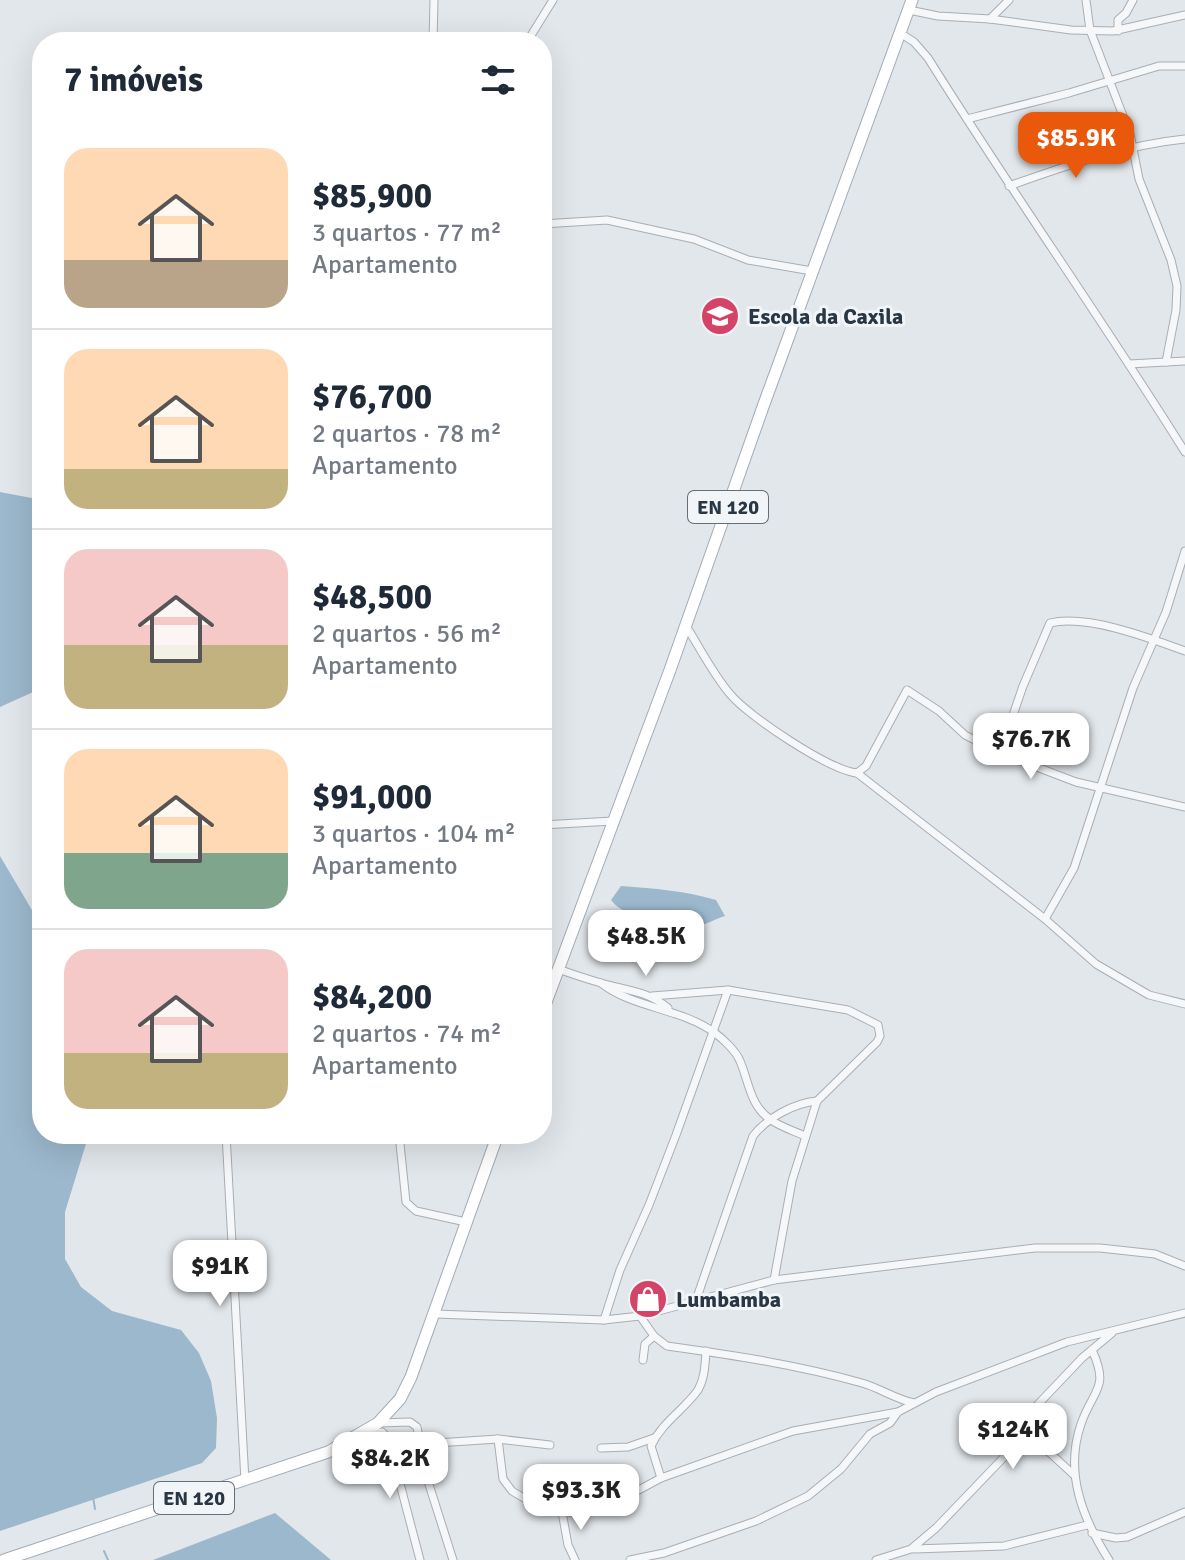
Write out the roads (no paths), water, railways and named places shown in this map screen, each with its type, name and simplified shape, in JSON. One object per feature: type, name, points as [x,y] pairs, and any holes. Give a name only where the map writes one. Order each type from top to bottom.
[{"type":"main road","name":"EN 120","points":[[552,986],[686,626],[910,5]]},
{"type":"main road","name":"EN 120","points":[[4,1560],[328,1452],[378,1423],[400,1399],[435,1314],[494,1144]]},
{"type":"street","points":[[433,32],[434,0]]},
{"type":"street","points":[[533,32],[553,0]]},
{"type":"street","points":[[990,19],[1009,0]]},
{"type":"street","points":[[1086,0],[1090,30],[1135,148],[1139,179],[1171,260],[1177,286],[1176,310],[1166,362]]},
{"type":"street","points":[[1118,31],[1118,20],[1133,0]]},
{"type":"street","points":[[910,5],[938,16],[1090,30],[1118,31],[1185,15]]},
{"type":"street","points":[[900,33],[914,42],[928,58],[1185,452]]},
{"type":"street","points":[[967,119],[1159,66],[1185,66]]},
{"type":"street","points":[[1009,186],[1060,168],[1135,148],[1185,139]]},
{"type":"street","points":[[552,223],[607,220],[694,239],[748,260],[812,271]]},
{"type":"street","points":[[1129,364],[1185,361]]},
{"type":"street","points":[[1045,919],[1074,868],[1133,688],[1166,612],[1185,551]]},
{"type":"street","points":[[1000,753],[1023,686],[1050,623],[1059,621],[1104,626],[1185,651]]},
{"type":"street","points":[[686,626],[730,694],[755,718],[826,761],[857,773],[1045,919],[1096,964],[1149,995],[1185,1004]]},
{"type":"street","points":[[857,773],[866,766],[907,690],[939,711],[965,735],[1000,753],[1076,782],[1185,807]]},
{"type":"street","points":[[552,824],[613,821]]},
{"type":"street","points":[[558,969],[652,996],[728,990],[848,1010],[878,1025],[880,1036],[877,1042],[817,1101],[792,1181],[774,1280]]},
{"type":"street","points":[[601,983],[618,994],[669,1010],[714,1032],[736,1054],[749,1092],[770,1119],[805,1136]]},
{"type":"street","points":[[604,1320],[620,1270],[649,1205],[728,990]]},
{"type":"street","points":[[652,996],[669,1010]]},
{"type":"street","points":[[695,1303],[753,1136],[770,1119],[817,1101]]},
{"type":"street","points":[[227,1144],[245,1481]]},
{"type":"street","points":[[400,1144],[406,1202],[416,1211],[466,1222]]},
{"type":"street","points":[[435,1314],[604,1320],[640,1316],[774,1280],[1035,1248],[1100,1248],[1155,1254],[1185,1266]]},
{"type":"street","points":[[498,1439],[506,1485],[534,1504],[562,1512],[596,1511],[661,1478],[803,1428],[898,1412],[984,1372],[1067,1342],[1185,1313]]},
{"type":"street","points":[[640,1316],[654,1336],[667,1346],[797,1366],[865,1384],[894,1399],[914,1403]]},
{"type":"street","points":[[911,1549],[979,1486],[1006,1455],[1025,1418],[1113,1331]]},
{"type":"street","points":[[643,1360],[645,1344],[654,1336]]},
{"type":"street","points":[[1092,1350],[1101,1369],[1101,1379],[1081,1425],[1074,1475],[1089,1529],[1109,1560]]},
{"type":"street","points":[[661,1478],[651,1446],[669,1418],[698,1391],[704,1376],[706,1351]]},
{"type":"street","points":[[630,1560],[664,1553],[756,1521],[808,1496],[841,1469],[865,1438],[890,1423],[898,1412]]},
{"type":"street","points":[[378,1423],[414,1423],[426,1475],[453,1560]]},
{"type":"street","points":[[363,1433],[382,1432],[388,1438],[420,1560]]},
{"type":"street","points":[[1018,1433],[1050,1453],[1074,1475]]},
{"type":"street","points":[[601,1448],[628,1447],[654,1438]]},
{"type":"street","points":[[421,1444],[498,1439],[550,1445]]},
{"type":"street","points":[[562,1512],[568,1545],[575,1560]]},
{"type":"street","points":[[876,1560],[911,1549],[1004,1546],[1089,1529],[1116,1538],[1127,1537],[1185,1512]]},
{"type":"water","points":[[0,492],[32,498],[32,693],[0,707]]},
{"type":"water","points":[[0,856],[32,910],[32,1144],[86,1144],[65,1212],[65,1259],[81,1287],[112,1311],[181,1330],[199,1353],[211,1381],[217,1418],[216,1448],[202,1463],[0,1531]]},
{"type":"water","points":[[621,886],[680,892],[716,900],[725,916],[694,927],[649,921],[626,912],[611,900]]},
{"type":"water","points":[[275,1513],[331,1560],[153,1560]]},
{"type":"waterway","points":[[93,1497],[95,1509]]},
{"type":"waterway","points":[[104,1551],[108,1560]]},
{"type":"place","name":"Escola da Caxila","points":[[720,316]]},
{"type":"place","name":"Lumbamba","points":[[648,1299]]}]
